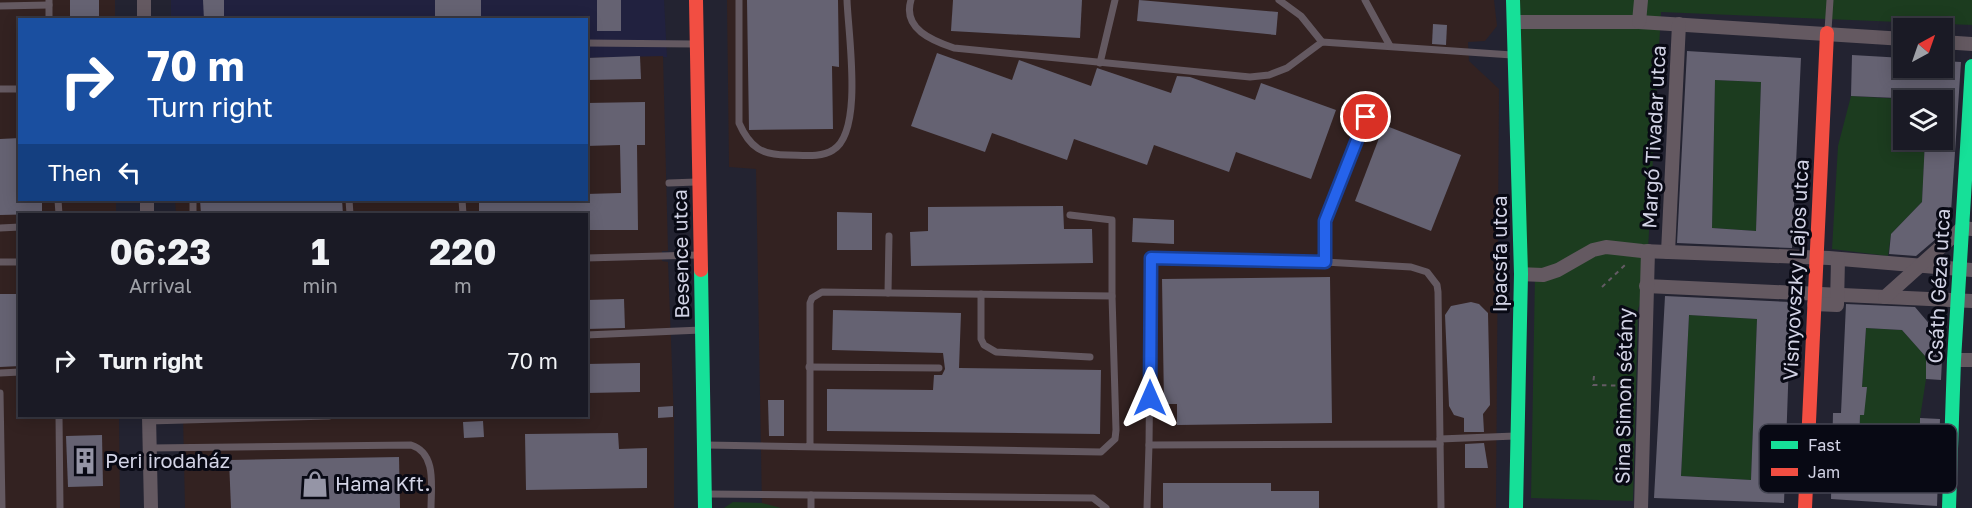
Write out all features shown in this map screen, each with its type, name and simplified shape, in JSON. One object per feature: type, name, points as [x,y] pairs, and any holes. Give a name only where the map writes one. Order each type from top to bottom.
[{"type":"street","points":[[144,0],[144,18]]},
{"type":"street","name":"Besence utca","points":[[696,0],[705,501]]},
{"type":"street","name":"Ipacsfa utca","points":[[1513,0],[1521,274],[1516,508]]},
{"type":"street","points":[[1639,22],[1641,0]]},
{"type":"street","name":"Margó Tivadar utca","points":[[1515,22],[1639,22],[1893,38]]},
{"type":"street","name":"Margó Tivadar utca","points":[[1668,252],[1679,24]]},
{"type":"street","name":"Visnyovszky Lajos utca","points":[[1809,424],[1814,298],[1809,257],[1827,33]]},
{"type":"street","points":[[1953,43],[1972,44]]},
{"type":"street","name":"Csáth Géza utca","points":[[1952,424],[1954,360],[1965,301],[1972,66]]},
{"type":"street","points":[[1885,297],[1917,266],[1967,228]]},
{"type":"street","points":[[1521,274],[1543,275],[1593,250],[1606,247],[1645,251],[1809,257],[1966,270]]},
{"type":"street","name":"Sina Simon sétány","points":[[1641,508],[1645,251]]},
{"type":"street","points":[[1837,294],[1838,259]]},
{"type":"street","name":"Sina Simon sétány","points":[[1646,286],[1791,292],[1814,298],[1837,294],[1965,301]]},
{"type":"street","points":[[1954,360],[1972,360]]},
{"type":"street","points":[[149,418],[151,508]]},
{"type":"street","name":"Visnyovszky Lajos utca","points":[[1805,508],[1806,493]]},
{"type":"street","name":"Csáth Géza utca","points":[[1949,508],[1950,493]]},
{"type":"lane","points":[[739,0],[739,123],[744,134],[751,144],[769,154],[824,154],[841,144],[850,124],[847,0]]},
{"type":"lane","points":[[1100,63],[1115,0]]},
{"type":"lane","points":[[1279,0],[1301,16],[1322,42]]},
{"type":"lane","points":[[1365,0],[1390,46]]},
{"type":"lane","points":[[1827,33],[1830,0]]},
{"type":"lane","points":[[909,1],[919,32],[930,40],[954,48],[1219,76],[1269,75],[1287,68],[1322,42],[1516,56]]},
{"type":"lane","points":[[0,6],[49,3]]},
{"type":"lane","points":[[588,43],[696,44]]},
{"type":"lane","points":[[0,89],[18,89]]},
{"type":"lane","points":[[1325,262],[1325,221],[1366,117]]},
{"type":"lane","points":[[669,183],[699,182]]},
{"type":"lane","points":[[704,445],[1101,452],[1114,439],[1116,429],[1112,220],[1070,214]]},
{"type":"lane","points":[[0,228],[18,227]]},
{"type":"lane","points":[[888,293],[889,236]]},
{"type":"lane","points":[[588,258],[700,255]]},
{"type":"lane","points":[[1147,508],[1151,258],[1325,262],[1411,267],[1427,272],[1437,285],[1441,508]]},
{"type":"lane","points":[[0,262],[18,262]]},
{"type":"lane","points":[[810,447],[809,367],[812,298],[822,292],[1112,296]]},
{"type":"lane","points":[[981,294],[981,339],[996,352],[1090,357]]},
{"type":"lane","points":[[588,335],[702,330]]},
{"type":"lane","points":[[809,367],[939,368]]},
{"type":"lane","points":[[0,373],[18,372]]},
{"type":"lane","points":[[0,393],[2,508]]},
{"type":"lane","points":[[59,417],[60,508]]},
{"type":"lane","points":[[149,418],[210,417]]},
{"type":"lane","points":[[1149,445],[1440,441],[1517,436]]},
{"type":"lane","points":[[150,448],[411,445],[418,447],[426,456],[430,471],[431,508]]},
{"type":"lane","points":[[811,495],[811,508]]},
{"type":"lane","points":[[705,501],[811,495],[1093,498],[1106,508]]},
{"type":"path","points":[[1602,287],[1645,251]]},
{"type":"path","points":[[1594,376],[1593,386],[1644,387]]},
{"type":"shaded area","points":[[0,0],[115,0],[115,18],[18,18],[18,201],[116,201],[116,213],[18,213],[18,417],[119,417],[120,508],[0,508]]},
{"type":"shaded area","points":[[171,0],[664,0],[667,57],[588,58],[588,18],[171,18]]},
{"type":"shaded area","points":[[727,0],[1494,0],[1497,26],[1485,41],[1468,42],[1469,61],[1499,89],[1496,508],[762,508],[756,169],[729,167]]},
{"type":"shaded area","points":[[663,56],[668,251],[662,251],[662,261],[668,262],[674,419],[674,508],[185,508],[183,417],[588,417],[588,213],[176,213],[175,201],[588,201],[588,58]]},
{"type":"green space","points":[[1513,0],[1972,0],[1972,25],[1953,24],[1953,18],[1893,18],[1893,22],[1661,12],[1646,286],[1638,309],[1633,501],[1531,498],[1535,275],[1521,274]]},
{"type":"green space","points":[[1715,80],[1761,82],[1756,231],[1712,228]]},
{"type":"green space","points":[[1851,96],[1893,99],[1893,150],[1925,150],[1922,202],[1891,234],[1888,256],[1832,249],[1838,146]]},
{"type":"green space","points":[[1689,315],[1757,319],[1751,480],[1681,476]]},
{"type":"green space","points":[[1866,328],[1902,330],[1926,357],[1926,379],[1920,424],[1860,424],[1867,387],[1862,387]]},
{"type":"green space","points":[[733,502],[762,503],[781,508],[724,508]]},
{"type":"building","points":[[70,0],[99,0],[99,18],[70,18]]},
{"type":"building","points":[[203,0],[224,0],[224,18],[204,18]]},
{"type":"building","points":[[435,0],[481,0],[481,18],[435,18]]},
{"type":"building","points":[[597,0],[621,0],[621,31],[597,31]]},
{"type":"building","points":[[747,0],[838,0],[839,67],[832,66],[833,129],[749,130]]},
{"type":"building","points":[[953,0],[1082,0],[1080,38],[951,31]]},
{"type":"building","points":[[1139,0],[1278,12],[1276,35],[1137,21]]},
{"type":"building","points":[[1433,24],[1447,25],[1446,45],[1432,44]]},
{"type":"building","points":[[1687,51],[1801,58],[1792,248],[1677,243]],"holes":[[[1715,80],[1761,82],[1756,231],[1712,228]]]},
{"type":"building","points":[[937,53],[1012,80],[1019,60],[1091,86],[1097,68],[1171,93],[1177,76],[1190,77],[1255,100],[1261,83],[1336,110],[1311,179],[1236,152],[1229,172],[1154,145],[1147,165],[1074,139],[1067,160],[992,133],[985,152],[911,126]]},
{"type":"building","points":[[1852,55],[1893,57],[1893,78],[1953,78],[1953,62],[1961,62],[1950,227],[1916,256],[1889,254],[1891,234],[1922,202],[1925,150],[1953,150],[1953,90],[1893,90],[1893,98],[1851,96]]},
{"type":"building","points":[[640,56],[641,79],[588,80],[588,58]]},
{"type":"building","points":[[645,102],[645,145],[637,145],[638,230],[588,230],[588,213],[479,213],[479,201],[588,201],[588,194],[621,193],[620,145],[588,146],[588,103]]},
{"type":"building","points":[[1384,125],[1461,155],[1431,231],[1355,201]]},
{"type":"building","points":[[18,138],[18,201],[42,201],[42,213],[0,215],[0,139]]},
{"type":"building","points":[[200,201],[342,201],[343,213],[201,213]]},
{"type":"building","points":[[1063,206],[1064,229],[1092,229],[1093,263],[911,266],[910,232],[928,231],[928,207]]},
{"type":"building","points":[[837,212],[872,213],[872,250],[837,250]]},
{"type":"building","points":[[1133,218],[1174,220],[1174,244],[1132,242]]},
{"type":"building","points":[[1330,277],[1332,423],[1177,425],[1177,404],[1164,404],[1162,279]]},
{"type":"building","points":[[0,294],[18,294],[18,366],[0,367]]},
{"type":"building","points":[[1665,296],[1791,302],[1787,424],[1759,424],[1759,493],[1784,493],[1784,503],[1654,498]],"holes":[[[1689,315],[1757,319],[1751,480],[1681,476]]]},
{"type":"building","points":[[624,299],[625,328],[588,329],[588,300]]},
{"type":"building","points":[[1471,302],[1479,304],[1488,313],[1490,405],[1483,414],[1484,432],[1464,432],[1464,418],[1454,415],[1449,406],[1445,315],[1451,306]]},
{"type":"building","points":[[1846,304],[1915,307],[1943,340],[1941,380],[1926,379],[1926,357],[1902,330],[1866,328],[1862,387],[1867,387],[1864,415],[1860,415],[1860,424],[1833,424],[1833,413],[1841,413]]},
{"type":"building","points":[[833,310],[961,313],[959,368],[1101,370],[1100,434],[827,431],[827,389],[933,390],[934,375],[942,375],[945,369],[943,353],[832,350]]},
{"type":"building","points":[[640,363],[640,392],[588,393],[588,364]]},
{"type":"building","points":[[768,400],[784,400],[784,436],[769,436]]},
{"type":"building","points":[[673,406],[673,417],[658,418],[658,407]]},
{"type":"building","points":[[1920,418],[1940,419],[1940,424],[1920,424]]},
{"type":"building","points":[[483,421],[484,437],[464,438],[463,422]]},
{"type":"building","points":[[618,433],[619,449],[647,448],[647,488],[526,490],[525,434]]},
{"type":"building","name":"Peri irodaház","points":[[102,435],[103,486],[68,487],[66,436]]},
{"type":"building","points":[[1484,443],[1488,468],[1465,468],[1465,444]]},
{"type":"building","name":"Hama Kft.","points":[[399,457],[400,508],[231,508],[229,460]]},
{"type":"building","points":[[1163,483],[1271,483],[1271,491],[1319,491],[1319,508],[1163,508]]},
{"type":"building","points":[[1831,493],[1937,493],[1937,506],[1831,499]]},
{"type":"traffic: fast","points":[[1513,0],[1521,274],[1516,508]]},
{"type":"traffic: fast","points":[[1952,424],[1972,66]]},
{"type":"traffic: fast","points":[[701,270],[705,508]]},
{"type":"traffic: fast","points":[[1949,508],[1950,493]]},
{"type":"traffic: jam","points":[[696,0],[701,270]]},
{"type":"traffic: jam","points":[[1809,424],[1827,33]]},
{"type":"traffic: jam","points":[[1805,508],[1806,493]]},
{"type":"place","name":"Peri irodaház","points":[[85,461]]},
{"type":"place","name":"Hama Kft.","points":[[315,484]]},
{"type":"route","points":[[1150,398],[1151,258],[1325,262],[1325,221],[1366,117]]}]
